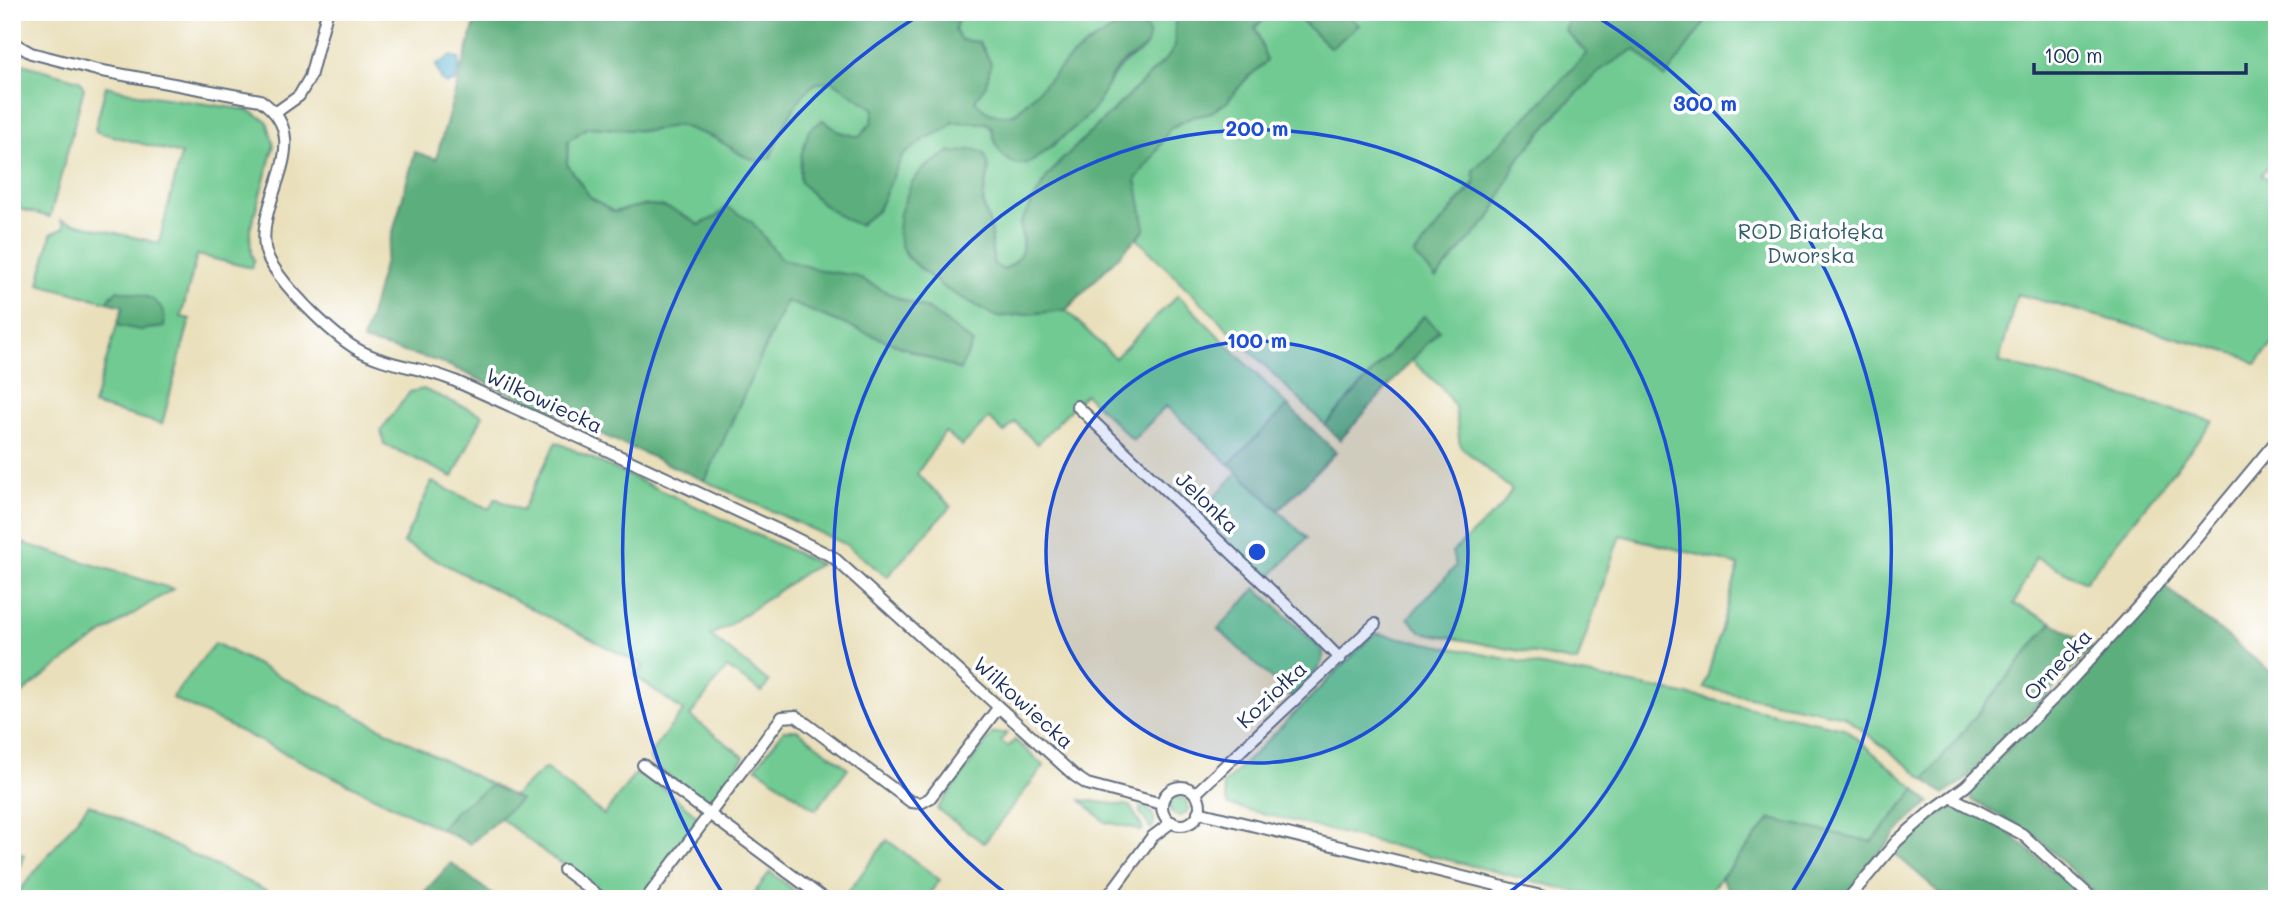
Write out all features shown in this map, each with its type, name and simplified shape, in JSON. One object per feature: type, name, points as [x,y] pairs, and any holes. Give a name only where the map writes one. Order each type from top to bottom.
[{"type":"street","points":[[12,43],[30,52],[97,70],[260,100],[275,113],[299,96],[310,77],[327,12]]},
{"type":"street","name":"Wilkowiecka","points":[[275,113],[286,134],[287,146],[264,230],[265,248],[279,276],[337,334],[372,357],[451,379],[833,557],[1075,776],[1087,784],[1162,804]]},
{"type":"street","name":"Jelonka","points":[[1077,406],[1340,659]]},
{"type":"street","name":"Ornecka","points":[[1848,899],[1897,841],[1929,813],[1953,797],[2066,687],[2119,629],[2277,440]]},
{"type":"street","name":"Koziołka","points":[[1195,794],[1375,624]]},
{"type":"street","points":[[646,899],[782,718],[796,716],[891,789],[911,802],[921,803],[930,798],[998,708]]},
{"type":"street","points":[[643,765],[824,899]]},
{"type":"street","points":[[1174,788],[1185,788],[1195,794],[1198,812],[1190,822],[1172,822],[1164,814],[1162,804],[1166,794],[1174,788]]},
{"type":"street","points":[[1953,797],[2022,834],[2093,899]]},
{"type":"street","points":[[1198,812],[1553,899]]},
{"type":"street","points":[[1106,899],[1152,837],[1172,822]]},
{"type":"street","points":[[564,870],[603,899]]},
{"type":"green space","points":[[478,12],[964,12],[957,21],[955,30],[961,40],[979,42],[991,63],[986,85],[975,100],[987,112],[1003,115],[1015,114],[1070,58],[1130,19],[1144,26],[1149,36],[1144,48],[1119,66],[1092,111],[1034,160],[1026,164],[1011,162],[1000,151],[992,127],[986,123],[953,122],[945,130],[926,138],[902,156],[878,210],[859,225],[826,207],[800,181],[801,156],[809,130],[823,120],[839,132],[859,137],[872,122],[874,109],[832,81],[815,84],[808,90],[788,118],[770,158],[757,161],[715,138],[679,125],[649,131],[588,127],[568,141],[567,164],[590,197],[614,212],[640,206],[659,206],[699,225],[716,217],[727,207],[752,222],[781,259],[823,271],[854,275],[898,298],[930,310],[973,343],[960,370],[786,301],[705,481],[441,362],[363,341],[415,152],[436,159]]},
{"type":"green space","points":[[964,12],[1175,12],[1175,46],[1169,56],[1047,177],[1020,224],[1023,246],[1016,262],[1003,270],[994,265],[991,229],[984,205],[985,189],[951,151],[922,169],[908,258],[944,288],[997,317],[1066,310],[1115,358],[1178,295],[1288,406],[1229,464],[1166,406],[1133,440],[1085,394],[1037,444],[1015,422],[1004,433],[989,418],[962,446],[945,432],[917,474],[951,506],[887,577],[845,544],[705,481],[786,301],[960,370],[930,310],[898,298],[854,276],[823,271],[781,259],[761,233],[716,217],[699,225],[677,212],[659,206],[639,206],[614,212],[590,197],[567,164],[568,141],[588,127],[649,131],[679,125],[715,138],[744,156],[770,158],[788,118],[801,98],[815,84],[832,81],[874,109],[872,122],[859,137],[839,132],[823,120],[859,225],[878,210],[902,156],[926,138],[945,130],[953,122],[986,123],[1026,165],[1082,120],[1123,64],[1139,53],[1130,19],[1088,44],[1014,114],[992,114],[982,109],[975,100],[987,79],[988,57],[979,42],[961,40],[955,30],[957,21]]},
{"type":"green space","points":[[1175,12],[1273,12],[1255,27],[1267,61],[1245,80],[1227,102],[1208,114],[1192,117],[1170,128],[1136,179],[1145,229],[1066,310],[997,317],[944,288],[908,258],[901,246],[898,231],[900,213],[912,182],[922,170],[951,151],[955,153],[972,149],[983,152],[987,160],[989,171],[983,204],[990,226],[994,264],[1003,270],[1016,262],[1023,246],[1020,224],[1047,177],[1169,56],[1175,46]]},
{"type":"green space","name":"ROD Białołęka Dworska","points":[[1273,12],[1292,12],[1331,48],[1359,25],[1345,12],[1572,12],[1565,30],[1587,53],[1536,108],[1414,255],[1492,215],[1516,162],[1564,106],[1603,68],[1635,49],[1665,77],[1712,12],[2277,12],[2277,155],[2261,175],[2277,184],[2277,339],[2256,364],[2243,356],[2017,294],[1999,362],[2213,421],[2085,582],[2036,557],[2014,604],[2052,622],[1925,779],[1844,716],[1704,688],[1739,565],[1620,535],[1577,662],[1421,632],[1408,618],[1456,566],[1452,552],[1501,507],[1512,490],[1460,446],[1455,407],[1441,387],[1411,360],[1439,330],[1423,317],[1325,425],[1137,239],[1145,229],[1135,179],[1153,157],[1170,128],[1192,117],[1208,114],[1227,102],[1245,80],[1267,61],[1255,27]]},
{"type":"green space","points":[[1292,12],[1345,12],[1359,25],[1331,48]]},
{"type":"green space","points":[[1572,12],[1712,12],[1665,78],[1635,49],[1603,68],[1564,106],[1516,162],[1492,215],[1436,278],[1414,255],[1475,183],[1473,170],[1587,53],[1565,30]]},
{"type":"green space","points":[[15,62],[79,80],[84,88],[50,217],[12,207],[12,66]]},
{"type":"green space","points":[[106,86],[138,94],[248,110],[267,121],[274,145],[250,230],[254,261],[252,268],[197,255],[181,317],[190,319],[162,424],[93,405],[117,325],[140,330],[163,327],[112,294],[107,302],[39,284],[51,234],[65,227],[61,220],[159,243],[181,154],[97,132],[95,129]]},
{"type":"green space","points":[[117,290],[143,296],[157,303],[162,309],[164,327],[140,330],[117,325],[123,306],[107,302]]},
{"type":"green space","points":[[1424,316],[1439,330],[1340,440],[1325,425]]},
{"type":"green space","points":[[423,389],[483,415],[453,477],[384,444],[381,430],[410,392]]},
{"type":"green space","points":[[1288,406],[1336,452],[1279,510],[1229,464]]},
{"type":"green space","points":[[556,442],[820,564],[725,628],[710,635],[769,682],[762,692],[727,668],[690,716],[744,757],[708,802],[690,794],[652,763],[652,751],[683,711],[634,675],[644,666],[403,543],[432,482],[489,509],[495,498],[522,511]]},
{"type":"green space","points":[[1238,472],[1307,538],[1268,579],[1199,513]]},
{"type":"green space","points":[[19,542],[173,589],[90,642],[12,702],[12,556]]},
{"type":"green space","points":[[2163,585],[2277,677],[2277,899],[2101,899],[2037,837],[1972,800],[1970,790],[1975,782],[2102,655]]},
{"type":"green space","points":[[1256,588],[1323,651],[1317,671],[1291,697],[1218,629]]},
{"type":"green space","points":[[2052,622],[2092,648],[1964,781],[1944,794],[1925,779]]},
{"type":"green space","points":[[1375,633],[1844,728],[1916,789],[1872,842],[1771,819],[1703,899],[1605,899],[1228,805],[1223,785]]},
{"type":"green space","points":[[215,643],[492,785],[454,812],[440,829],[172,698]]},
{"type":"green space","points":[[784,730],[797,730],[848,768],[816,810],[756,767]]},
{"type":"green space","points":[[993,733],[1007,733],[1001,741],[1008,747],[1015,740],[1044,766],[984,843],[937,809]]},
{"type":"green space","points":[[545,768],[604,815],[634,775],[644,772],[696,815],[697,822],[640,899],[611,899],[499,817],[520,800],[513,796]]},
{"type":"green space","points":[[492,785],[520,800],[470,844],[440,829],[454,812]]},
{"type":"green space","points":[[1916,789],[1930,803],[1895,835],[1845,899],[1731,899],[1733,896],[1721,878],[1771,819],[1872,842]]},
{"type":"green space","points":[[1179,798],[1185,801],[1188,807],[1185,813],[1179,816],[1173,813],[1170,807],[1173,801]]},
{"type":"green space","points":[[1081,800],[1130,806],[1143,829],[1140,832],[1134,828],[1105,822]]},
{"type":"green space","points":[[89,804],[283,899],[14,898]]},
{"type":"green space","points":[[1140,806],[1153,814],[1151,829],[1140,812]]},
{"type":"green space","points":[[1965,807],[2003,828],[2086,899],[1947,899],[1894,853],[1946,808]]},
{"type":"green space","points":[[887,840],[940,880],[925,899],[843,899]]},
{"type":"green space","points":[[12,848],[24,855],[21,865],[12,876]]},
{"type":"green space","points":[[451,863],[498,899],[418,899]]},
{"type":"green space","points":[[770,872],[806,899],[750,899]]},
{"type":"water","points":[[451,56],[459,59],[460,66],[455,82],[446,84],[442,81],[436,65]]}]
